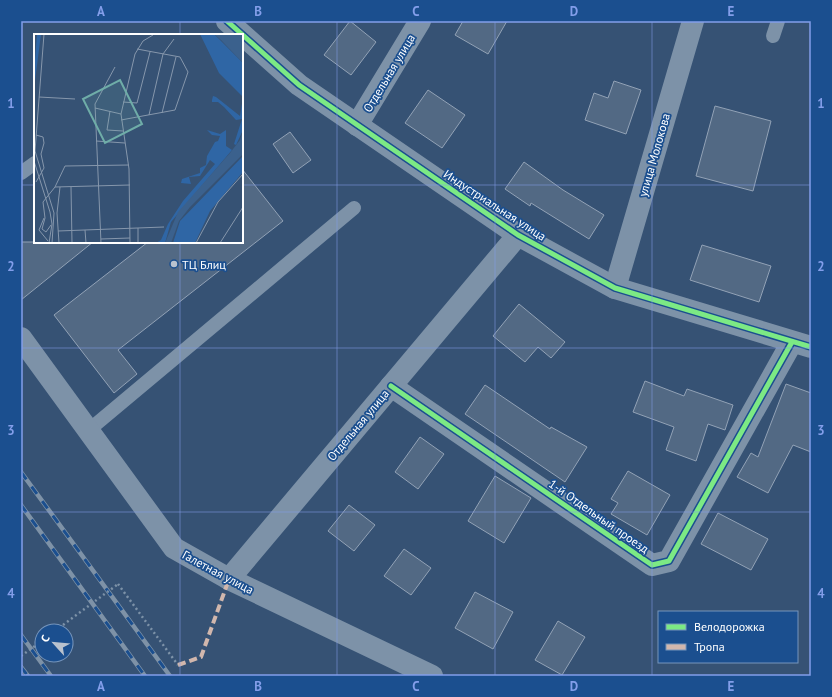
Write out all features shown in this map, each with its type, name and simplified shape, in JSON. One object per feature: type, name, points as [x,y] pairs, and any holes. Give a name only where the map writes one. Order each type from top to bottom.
[{"type":"street","name":"Индустриальная улица","points":[[227,21],[241,34]]},
{"type":"street","name":"Отдельная улица","points":[[357,125],[420,21]]},
{"type":"street","name":"улица Молокова","points":[[615,288],[692,21]]},
{"type":"street","name":"Индустриальная улица","points":[[243,35],[299,86],[518,235],[615,288],[802,345]]},
{"type":"street","name":"Отдельная улица","points":[[229,579],[518,235]]},
{"type":"street","name":"Галетная улица","points":[[21,338],[174,548],[229,579],[432,676]]},
{"type":"street","name":"1-й Отдельный проезд","points":[[392,386],[652,565],[669,561],[802,345]]},
{"type":"lane","points":[[773,36],[778,21]]},
{"type":"lane","points":[[21,173],[34,164]]},
{"type":"lane","points":[[89,430],[354,208]]},
{"type":"path","points":[[66,623],[118,584],[178,666]]},
{"type":"path","points":[[21,656],[34,647]]},
{"type":"building","points":[[350,21],[376,42],[351,75],[324,55]]},
{"type":"building","points":[[463,21],[507,21],[488,54],[455,35]]},
{"type":"building","points":[[614,81],[641,90],[626,134],[585,120],[594,93],[608,98]]},
{"type":"building","points":[[428,90],[465,115],[442,148],[405,123]]},
{"type":"building","points":[[715,106],[771,121],[753,191],[696,176]]},
{"type":"building","points":[[290,132],[311,160],[293,173],[273,144]]},
{"type":"building","points":[[524,162],[563,190],[604,215],[589,239],[531,203],[530,206],[505,189]]},
{"type":"building","name":"ТЦ Блиц","points":[[243,170],[283,221],[118,350],[137,374],[114,393],[54,315],[147,243],[243,243]]},
{"type":"building","points":[[21,242],[92,243],[21,300]]},
{"type":"building","points":[[702,245],[771,266],[759,302],[690,280]]},
{"type":"building","points":[[519,304],[565,342],[551,358],[538,347],[525,362],[493,336]]},
{"type":"building","points":[[645,381],[684,396],[687,389],[733,405],[725,430],[708,424],[696,461],[666,450],[674,427],[633,412]]},
{"type":"building","points":[[786,384],[811,393],[811,452],[793,445],[768,493],[737,477],[751,453],[758,457]]},
{"type":"building","points":[[485,385],[550,429],[551,427],[587,447],[565,482],[465,414]]},
{"type":"building","points":[[420,437],[444,454],[418,489],[395,472]]},
{"type":"building","points":[[628,471],[670,495],[647,535],[611,514],[618,503],[611,499]]},
{"type":"building","points":[[495,476],[531,498],[504,543],[468,521]]},
{"type":"building","points":[[349,505],[375,525],[354,551],[328,531]]},
{"type":"building","points":[[718,513],[768,539],[751,570],[701,544]]},
{"type":"building","points":[[404,549],[431,568],[411,595],[384,576]]},
{"type":"building","points":[[475,592],[513,612],[493,649],[455,628]]},
{"type":"building","points":[[558,621],[585,637],[562,675],[535,660]]},
{"type":"railway","points":[[21,472],[170,676]]},
{"type":"railway","points":[[21,505],[145,676]]},
{"type":"railway","points":[[21,635],[51,676]]},
{"type":"railway","points":[[21,667],[28,676]]},
{"type":"marked path","points":[[178,665],[201,657],[229,579]]},
{"type":"cycle path","points":[[227,21],[242,34]]},
{"type":"cycle path","points":[[243,35],[299,85],[518,235],[615,288],[811,347]]},
{"type":"cycle path","points":[[391,386],[652,565],[669,561],[792,342]]},
{"type":"place","name":"ТЦ Блиц","points":[[174,264]]}]
